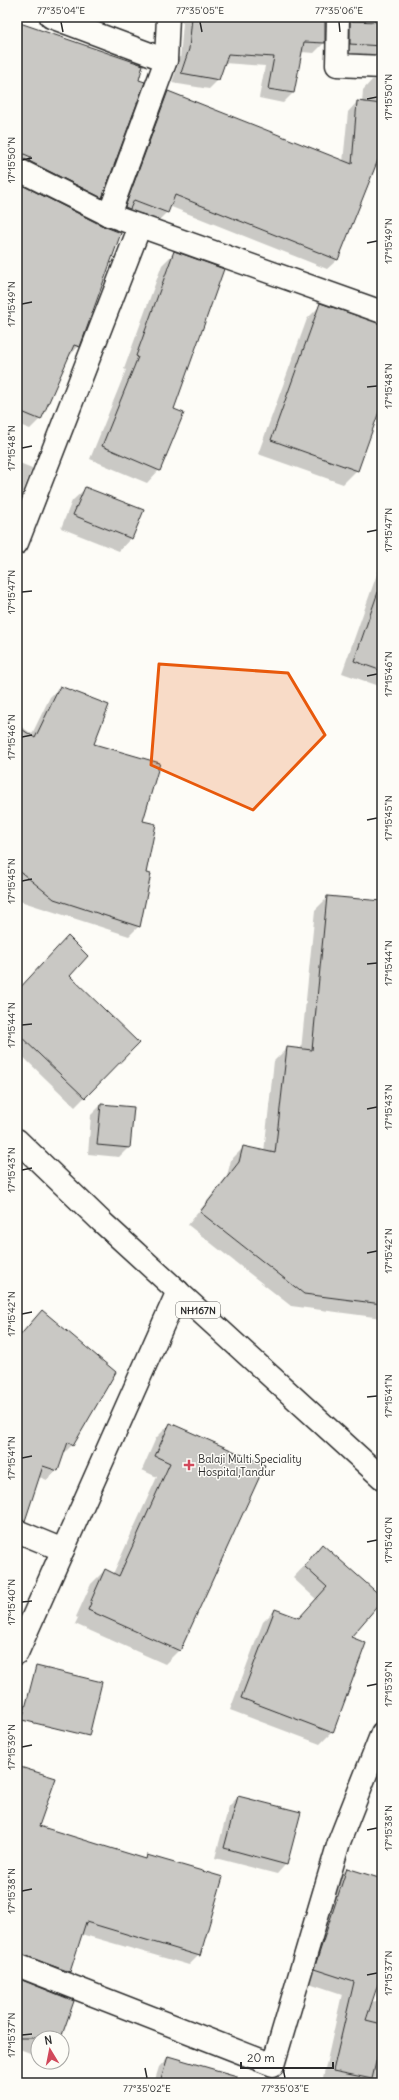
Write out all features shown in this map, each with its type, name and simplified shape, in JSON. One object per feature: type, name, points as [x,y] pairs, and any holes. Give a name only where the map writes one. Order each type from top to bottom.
[{"type":"main road","points":[[52,17],[73,21],[166,60]]},
{"type":"main road","points":[[109,215],[166,60],[168,17]]},
{"type":"main road","points":[[338,17],[337,65],[382,67]]},
{"type":"main road","points":[[17,169],[109,215],[382,312]]},
{"type":"main road","points":[[17,543],[140,226]]},
{"type":"main road","name":"NH167N","points":[[17,1140],[178,1292],[382,1478]]},
{"type":"main road","points":[[17,1653],[178,1292]]},
{"type":"main road","points":[[17,1531],[63,1550]]},
{"type":"main road","points":[[17,1965],[272,2065],[339,1842],[382,1733]]},
{"type":"highlighted area","points":[[159,664],[288,673],[325,735],[253,810],[151,765]]},
{"type":"building","points":[[192,17],[276,17],[325,20],[325,43],[304,42],[294,93],[268,89],[274,57],[228,54],[219,80],[181,73],[189,49]]},
{"type":"building","points":[[350,21],[382,22],[382,46],[350,44]]},
{"type":"building","points":[[17,22],[143,65],[139,80],[145,82],[102,198],[29,161],[31,157],[17,151]]},
{"type":"building","points":[[168,91],[352,164],[357,101],[382,104],[382,150],[338,260],[175,195],[168,213],[134,200],[130,209],[125,207]]},
{"type":"building","points":[[20,184],[103,226],[121,233],[80,347],[74,345],[41,420],[17,410],[17,191]]},
{"type":"building","points":[[174,251],[224,269],[174,409],[184,413],[160,471],[102,446],[138,357],[136,356]]},
{"type":"building","points":[[320,303],[382,324],[382,403],[358,471],[271,440]]},
{"type":"building","points":[[85,487],[144,510],[132,539],[73,515]]},
{"type":"building","points":[[378,592],[382,592],[382,671],[354,661]]},
{"type":"building","points":[[60,686],[109,705],[94,744],[160,763],[143,821],[156,824],[146,873],[151,874],[140,927],[54,899],[17,869],[17,726],[35,738]]},
{"type":"building","points":[[327,896],[382,901],[382,1304],[304,1294],[200,1212],[239,1162],[243,1146],[275,1153],[287,1047],[312,1050]]},
{"type":"building","points":[[68,936],[88,956],[70,976],[139,1043],[85,1098],[17,1033],[17,991]]},
{"type":"building","points":[[101,1104],[134,1107],[130,1148],[97,1145]]},
{"type":"building","points":[[42,1310],[116,1372],[73,1446],[68,1442],[58,1471],[43,1466],[25,1521],[17,1519],[17,1339]]},
{"type":"building","points":[[170,1423],[265,1465],[180,1651],[88,1610],[105,1569],[119,1576],[170,1463],[155,1456]]},
{"type":"building","points":[[322,1544],[382,1597],[382,1601],[351,1637],[366,1643],[333,1733],[241,1698],[275,1609],[299,1618],[327,1587],[304,1566]]},
{"type":"building","points":[[36,1666],[102,1682],[89,1736],[22,1720]]},
{"type":"building","points":[[17,1766],[56,1778],[39,1826],[146,1859],[147,1855],[223,1877],[200,1956],[86,1922],[70,1972],[17,1953]]},
{"type":"building","points":[[238,1796],[301,1812],[287,1865],[224,1848]]},
{"type":"building","points":[[347,1868],[382,1879],[382,1972],[366,2020],[382,2024],[382,2036],[372,2079],[333,2071],[354,1982],[314,1969]]},
{"type":"building","points":[[17,1978],[74,2001],[64,2030],[30,2030],[30,2038],[17,2038]]},
{"type":"building","points":[[168,2056],[237,2076],[236,2083],[160,2083]]},
{"type":"place","name":"Balaji Multi Speciality Hospital,Tandur","points":[[189,1465]]}]
